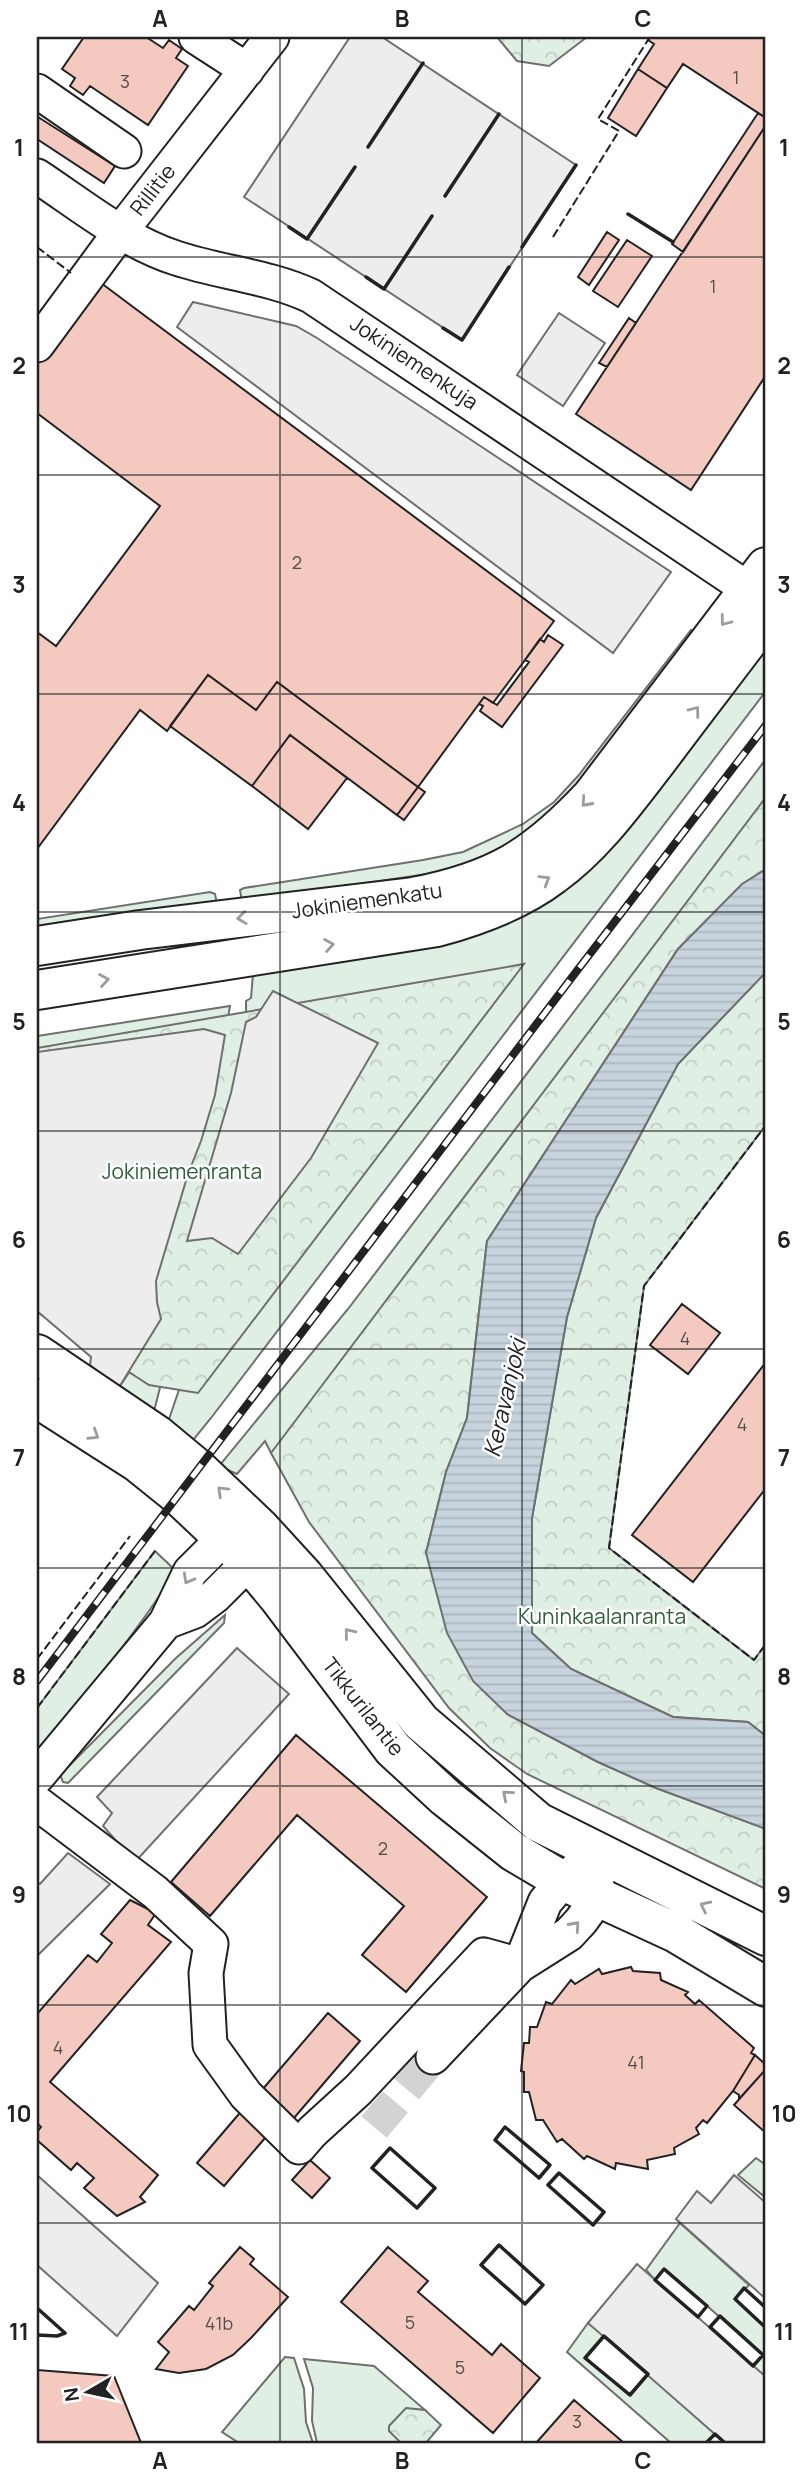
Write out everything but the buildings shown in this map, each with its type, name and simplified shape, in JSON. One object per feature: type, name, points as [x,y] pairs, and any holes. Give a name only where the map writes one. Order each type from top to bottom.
[{"type":"main road","name":"Jokiniemenkatu","points":[[37,946],[140,930],[413,897],[448,890],[487,877],[530,853],[560,830],[592,796],[762,594]]},
{"type":"main road","name":"Jokiniemenkatu","points":[[37,990],[437,927],[474,917],[506,903],[553,876],[585,848],[621,807],[762,594]]},
{"type":"main road","name":"Tikkurilantie","points":[[37,1354],[157,1435],[198,1469],[279,1598],[393,1749],[445,1797],[514,1852],[597,1899],[676,1933],[766,1987]]},
{"type":"main road","name":"Tikkurilantie","points":[[37,1398],[137,1462],[244,1543],[303,1575],[421,1722],[538,1822],[766,1936]]},
{"type":"street","points":[[196,37],[247,70]]},
{"type":"street","name":"Rillitie","points":[[37,345],[121,231],[272,37]]},
{"type":"street","points":[[37,91],[124,151]]},
{"type":"street","name":"Jokiniemenkuja","points":[[37,176],[145,246],[176,258],[286,285],[311,296],[762,594]]},
{"type":"street","points":[[37,1777],[166,1622],[190,1572],[244,1543]]},
{"type":"street","points":[[37,1803],[155,1892],[211,1944],[206,1973],[210,2045],[246,2095],[299,2147],[358,2090],[484,1955],[520,1965]]},
{"type":"street","points":[[520,1965],[545,1902],[563,1881],[596,1852]]},
{"type":"street","points":[[433,2057],[520,1965],[569,1934],[597,1899],[596,1852]]},
{"type":"green space","points":[[497,37],[587,37],[549,66],[517,61]]},
{"type":"green space","points":[[691,630],[699,637],[602,767],[525,840],[460,867],[433,873],[242,902],[240,890],[244,888],[463,852],[523,824],[554,802],[578,776]]},
{"type":"green space","points":[[766,647],[766,691],[211,1418],[190,1444],[166,1428],[184,1375],[256,1017],[246,1022],[246,1001],[251,998],[253,974],[442,944]]},
{"type":"green space","points":[[766,759],[766,820],[459,1239],[271,1453],[265,1441],[237,1474],[219,1466],[348,1309]]},
{"type":"green space","points":[[766,797],[766,869],[742,885],[678,949],[487,1241],[467,1418],[446,1472],[426,1553],[507,1714],[598,1762],[656,1788],[766,1829],[766,1889],[527,1774],[490,1748],[449,1708],[309,1522],[271,1453]]},
{"type":"green space","points":[[210,892],[215,894],[217,904],[37,932],[37,919]]},
{"type":"green space","name":"Jokiniemenranta","points":[[524,964],[198,1393],[149,1385],[37,1312],[37,1048]]},
{"type":"green space","name":"Kuninkaalanranta","points":[[766,972],[766,1125],[644,1286],[609,1548],[754,1660],[766,1646],[766,1736],[748,1722],[673,1717],[571,1669],[532,1633],[532,1518],[567,1317],[596,1218],[678,1064]]},
{"type":"green space","points":[[230,1006],[225,1035],[37,1052],[37,1036]]},
{"type":"green space","points":[[144,1350],[164,1372],[153,1415],[118,1389]]},
{"type":"green space","points":[[155,1551],[176,1571],[110,1664],[37,1751],[37,1708]]},
{"type":"green space","points":[[225,1615],[224,1623],[68,1783],[63,1782],[60,1775],[176,1658]]},
{"type":"green space","points":[[756,2158],[766,2165],[766,2198],[738,2175]]},
{"type":"green space","points":[[680,2223],[749,2285],[735,2299],[766,2328],[766,2377],[753,2366],[763,2355],[665,2269],[655,2280],[646,2270]]},
{"type":"green space","points":[[588,2323],[604,2336],[586,2358],[629,2395],[648,2374],[715,2434],[706,2443],[671,2443],[567,2352]]},
{"type":"green space","points":[[285,2357],[294,2358],[304,2389],[306,2422],[313,2443],[239,2443],[222,2432]]},
{"type":"green space","points":[[304,2359],[374,2366],[425,2410],[406,2409],[398,2441],[401,2443],[317,2443],[312,2421],[313,2388]]},
{"type":"green space","points":[[406,2408],[425,2410],[441,2425],[426,2443],[401,2443],[389,2431],[389,2426]]},
{"type":"shaded area","points":[[350,37],[382,37],[576,165],[462,340],[244,197]]},
{"type":"shaded area","points":[[193,302],[296,326],[671,572],[613,653],[177,327]]},
{"type":"shaded area","points":[[559,313],[605,343],[563,406],[517,375]]},
{"type":"shaded area","points":[[273,991],[378,1043],[311,1158],[238,1254],[212,1238],[187,1241],[231,1093],[246,1022],[256,1017]]},
{"type":"shaded area","points":[[204,1029],[225,1035],[215,1095],[156,1281],[161,1319],[118,1389],[90,1365],[91,1357],[37,1311],[37,1052]]},
{"type":"shaded area","points":[[237,1648],[289,1694],[135,1862],[103,1826],[112,1813],[97,1797]]},
{"type":"shaded area","points":[[68,1853],[110,1884],[37,1956],[37,1882],[40,1884]]},
{"type":"shaded area","points":[[37,2175],[158,2283],[117,2336],[37,2265]]},
{"type":"shaded area","points":[[734,2175],[766,2203],[766,2299],[676,2219],[697,2191],[711,2203]]},
{"type":"shaded area","points":[[637,2264],[766,2377],[766,2443],[725,2443],[588,2323]]},
{"type":"water","name":"Keravanjoki","points":[[766,869],[766,972],[678,1064],[596,1218],[567,1317],[532,1518],[532,1633],[571,1669],[673,1717],[748,1722],[766,1736],[766,1829],[656,1788],[598,1762],[507,1714],[473,1681],[447,1633],[426,1553],[446,1472],[467,1418],[487,1241],[678,949],[742,884]]},
{"type":"tunnel","points":[[374,2127],[433,2057]]},
{"type":"railway","points":[[37,1681],[766,725]]},
{"type":"fence","points":[[553,237],[619,131],[598,119],[648,40]]},
{"type":"fence","points":[[37,247],[71,273]]},
{"type":"fence","points":[[765,1645],[754,1660],[609,1548],[644,1286],[766,1125]]},
{"type":"fence","points":[[37,1659],[130,1536]]},
{"type":"fence","points":[[37,1708],[155,1551]]},
{"type":"wall","points":[[368,147],[423,63]]},
{"type":"wall","points":[[445,196],[499,114]]},
{"type":"wall","points":[[522,247],[576,165]]},
{"type":"wall","points":[[289,227],[307,239],[355,167]]},
{"type":"wall","points":[[628,214],[673,242]]},
{"type":"wall","points":[[366,277],[384,289],[432,216]]},
{"type":"wall","points":[[443,328],[462,340],[509,267]]},
{"type":"wall","points":[[505,2127],[550,2165],[539,2178],[495,2140],[505,2127]]},
{"type":"wall","points":[[390,2148],[435,2188],[417,2208],[372,2168],[390,2148]]},
{"type":"wall","points":[[559,2173],[604,2212],[593,2225],[548,2185],[559,2173]]},
{"type":"wall","points":[[499,2245],[543,2285],[525,2304],[481,2265],[499,2245]]},
{"type":"wall","points":[[664,2269],[707,2306],[698,2317],[655,2280],[664,2269]]},
{"type":"wall","points":[[766,2308],[744,2288],[735,2299],[766,2328]]},
{"type":"wall","points":[[37,2308],[65,2333]]},
{"type":"wall","points":[[720,2316],[763,2355],[753,2366],[710,2327],[720,2316]]},
{"type":"wall","points":[[37,2335],[57,2336],[65,2333]]},
{"type":"wall","points":[[604,2336],[648,2374],[630,2395],[585,2358],[604,2336]]},
{"type":"wall","points":[[706,2443],[715,2434],[725,2443]]}]
